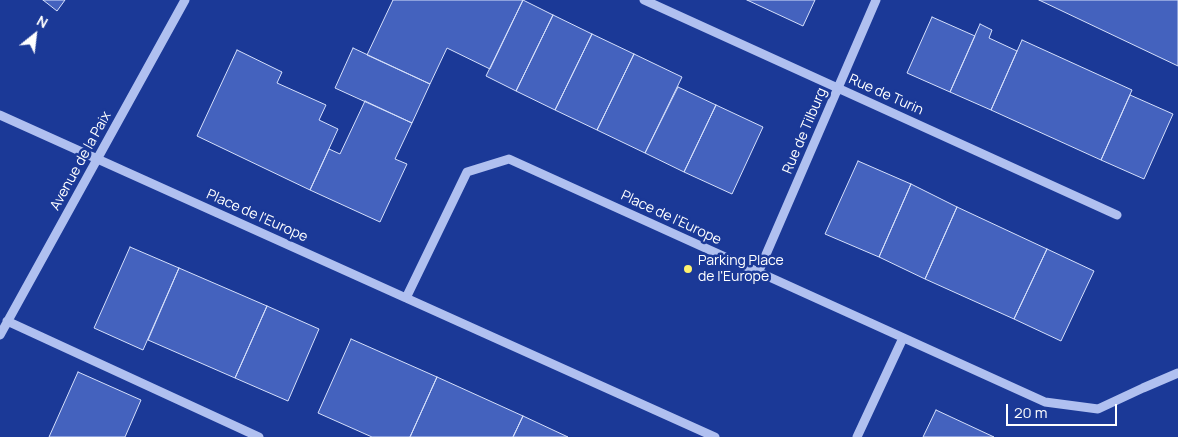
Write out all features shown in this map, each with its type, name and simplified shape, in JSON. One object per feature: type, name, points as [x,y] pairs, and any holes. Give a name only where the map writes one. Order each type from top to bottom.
[{"type":"street","name":"Avenue de la Paix","points":[[0,334],[185,0]]},
{"type":"street","name":"Rue de Turin","points":[[644,0],[1117,215]]},
{"type":"street","name":"Rue de Tilburg","points":[[758,273],[876,0]]},
{"type":"street","name":"Place de l'Europe","points":[[0,115],[715,437]]},
{"type":"street","name":"Place de l'Europe","points":[[406,298],[467,172],[509,159],[1044,402],[1098,410],[1178,373]]},
{"type":"street","points":[[7,321],[259,437]]},
{"type":"street","points":[[857,437],[903,338]]},
{"type":"building","points":[[43,0],[65,0],[57,11]]},
{"type":"building","points":[[393,0],[523,0],[490,69],[447,48],[430,84],[367,55]]},
{"type":"building","points":[[523,0],[553,15],[516,91],[486,76]]},
{"type":"building","points":[[747,0],[815,0],[803,26]]},
{"type":"building","points":[[1039,0],[1178,0],[1178,66]]},
{"type":"building","points":[[553,15],[592,34],[555,110],[516,91]]},
{"type":"building","points":[[932,17],[975,36],[950,92],[907,73]]},
{"type":"building","points":[[980,24],[992,30],[989,38],[1017,51],[991,110],[950,92]]},
{"type":"building","points":[[592,34],[634,54],[597,130],[555,110]]},
{"type":"building","points":[[1022,40],[1132,90],[1101,160],[991,110]]},
{"type":"building","points":[[353,48],[430,84],[412,123],[335,88]]},
{"type":"building","points":[[237,50],[282,72],[277,83],[326,105],[319,120],[338,129],[310,190],[197,136]]},
{"type":"building","points":[[634,54],[682,77],[645,153],[597,130]]},
{"type":"building","points":[[678,87],[716,105],[684,172],[645,153]]},
{"type":"building","points":[[1130,95],[1173,114],[1144,179],[1101,160]]},
{"type":"building","points":[[365,101],[412,123],[395,159],[407,164],[380,222],[310,190],[329,149],[340,154]]},
{"type":"building","points":[[716,105],[763,127],[732,194],[684,172]]},
{"type":"building","points":[[858,161],[911,184],[879,257],[825,234]]},
{"type":"building","points":[[911,184],[957,207],[925,279],[879,257]]},
{"type":"building","points":[[957,207],[1047,249],[1014,319],[925,279]]},
{"type":"building","points":[[130,247],[179,268],[143,350],[94,328]]},
{"type":"building","points":[[1047,249],[1094,271],[1061,341],[1014,319]]},
{"type":"building","points":[[179,268],[267,306],[235,378],[148,340]]},
{"type":"building","points":[[267,306],[319,329],[288,401],[235,378]]},
{"type":"building","points":[[351,339],[437,377],[410,437],[372,437],[318,413]]},
{"type":"building","points":[[78,372],[141,400],[125,437],[49,437]]},
{"type":"building","points":[[437,377],[523,416],[513,437],[410,437]]},
{"type":"building","points":[[936,410],[994,437],[923,437]]},
{"type":"building","points":[[523,416],[568,437],[513,437]]},
{"type":"place","name":"Parking Place de l'Europe","points":[[688,269]]}]
